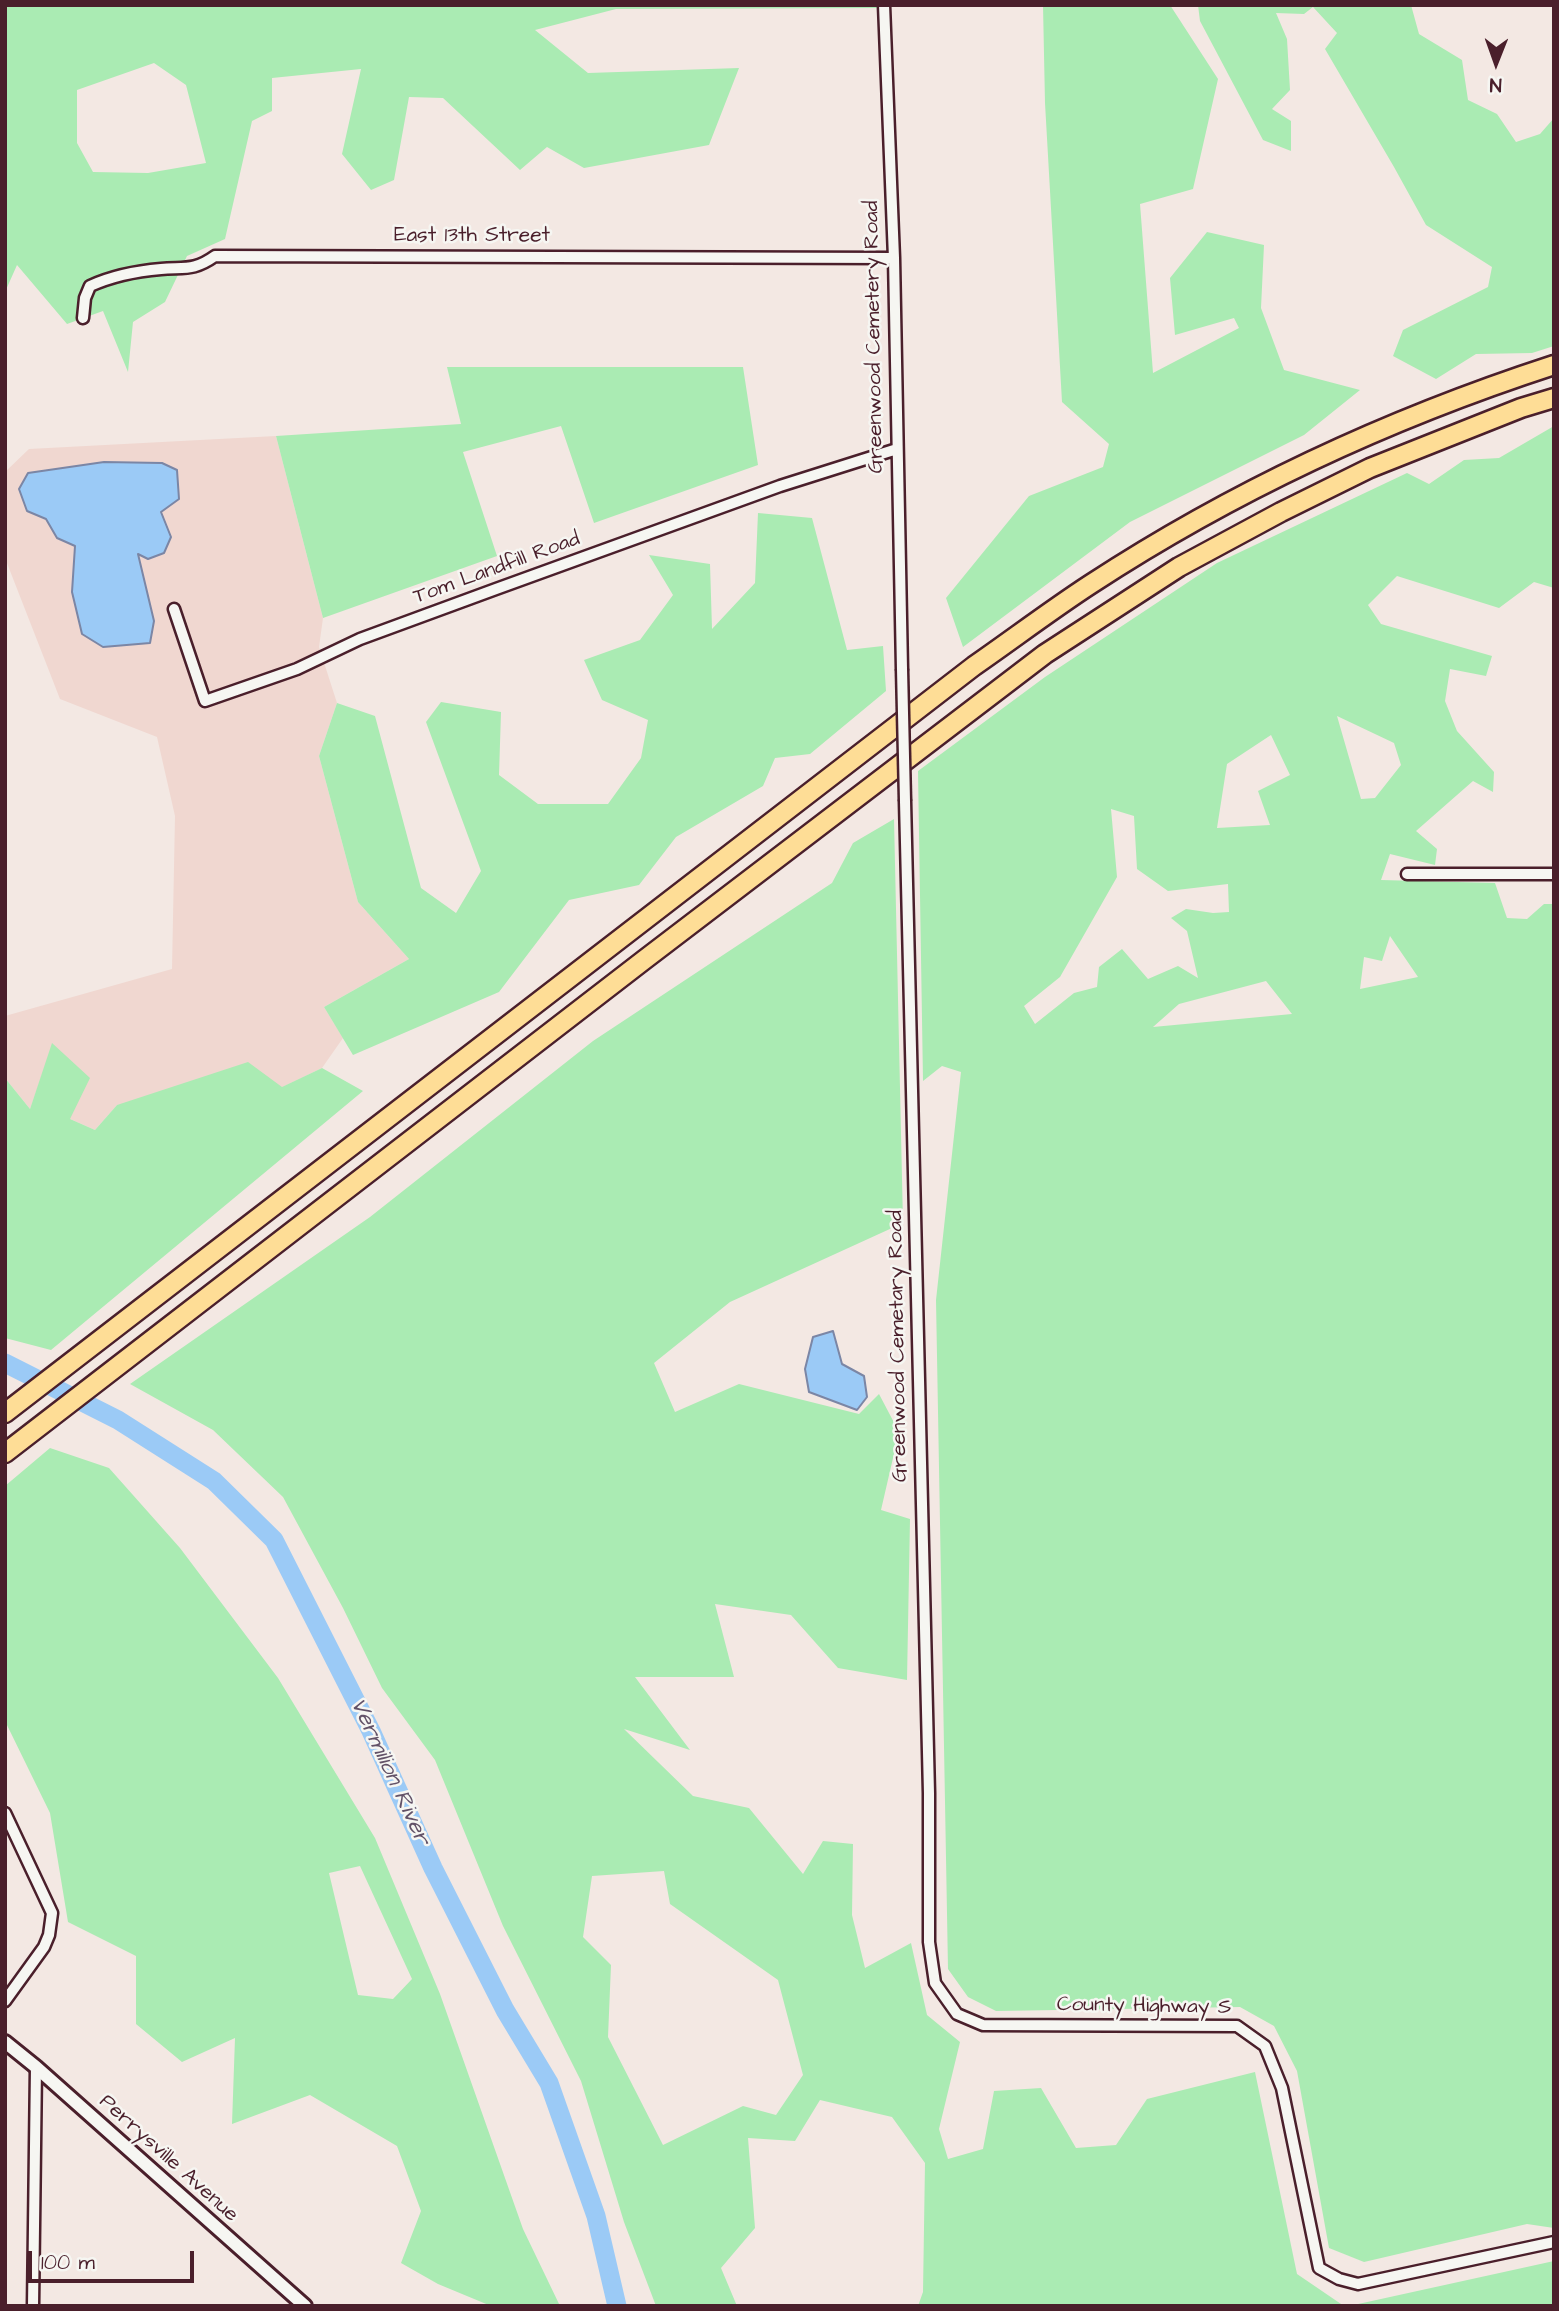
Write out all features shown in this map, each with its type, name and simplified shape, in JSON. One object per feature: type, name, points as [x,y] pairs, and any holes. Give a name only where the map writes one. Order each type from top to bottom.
[{"type":"highway","points":[[5,1412],[974,666],[1090,584],[1213,511],[1335,449],[1477,390],[1554,365]]},
{"type":"highway","points":[[5,1453],[1045,654],[1179,567],[1281,512],[1370,468],[1521,408],[1554,398]]},
{"type":"street","name":"Greenwood Cemetery Road","points":[[884,5],[894,258],[902,669]]},
{"type":"street","name":"East 13th Street","points":[[83,318],[85,298],[90,286],[110,277],[162,269],[185,270],[205,263],[215,256],[894,258]]},
{"type":"street","name":"Tom Landfill Road","points":[[174,608],[205,701],[297,669],[360,639],[496,589],[780,486],[897,449]]},
{"type":"street","name":"Greenwood Cemetary Road","points":[[902,669],[929,1793],[929,1942],[935,1983],[957,2014]]},
{"type":"street","points":[[1407,874],[1554,874]]},
{"type":"street","points":[[5,1813],[52,1913],[49,1935],[44,1947],[5,2001]]},
{"type":"street","name":"County Highway S","points":[[957,2014],[983,2025],[1237,2026],[1265,2046],[1282,2088],[1319,2268],[1339,2279],[1358,2284],[1554,2242]]},
{"type":"street","name":"Perrysville Avenue","points":[[5,2042],[305,2306]]},
{"type":"street","points":[[33,2306],[36,2067]]},
{"type":"shaded area","points":[[276,436],[323,618],[319,647],[337,703],[319,756],[358,902],[409,959],[324,1007],[343,1038],[322,1068],[283,1087],[117,1105],[95,1130],[70,1119],[53,1044],[30,1109],[5,1078],[5,1016],[172,969],[175,816],[157,737],[60,699],[5,558],[5,472],[29,449]]},
{"type":"green space","points":[[5,5],[879,5],[880,8],[616,9],[535,30],[588,73],[739,68],[709,145],[584,168],[547,147],[520,170],[443,98],[409,97],[394,180],[371,190],[342,154],[361,69],[272,78],[272,111],[252,121],[225,239],[187,256],[165,302],[133,322],[128,372],[103,311],[67,324],[17,265],[5,292]],"holes":[[[154,63],[186,85],[206,163],[148,173],[93,172],[77,143],[77,90]]]},
{"type":"green space","points":[[1043,5],[1170,5],[1218,79],[1193,189],[1140,204],[1153,373],[1239,328],[1234,318],[1175,335],[1170,278],[1207,232],[1264,245],[1261,308],[1284,370],[1360,390],[1304,435],[1130,522],[963,647],[946,598],[1029,496],[1103,467],[1109,444],[1062,402],[1045,103]]},
{"type":"green space","points":[[1198,5],[1411,5],[1419,34],[1462,60],[1468,100],[1497,114],[1516,142],[1540,134],[1554,118],[1554,346],[1532,353],[1476,354],[1436,379],[1393,356],[1403,330],[1488,287],[1492,267],[1426,225],[1325,49],[1337,33],[1313,7],[1304,14],[1276,13],[1287,39],[1290,90],[1272,109],[1291,121],[1291,151],[1263,140],[1200,21]]},
{"type":"green space","points":[[447,367],[743,367],[758,465],[594,523],[561,426],[463,452],[497,556],[323,618],[276,436],[461,424]]},
{"type":"green space","points":[[1554,426],[1554,588],[1534,582],[1499,608],[1397,576],[1368,605],[1381,624],[1492,656],[1486,676],[1450,669],[1445,701],[1457,731],[1494,772],[1493,792],[1473,781],[1416,831],[1437,849],[1435,865],[1390,854],[1381,880],[1495,883],[1507,918],[1527,919],[1544,904],[1554,904],[1554,2228],[1527,2224],[1364,2262],[1329,2248],[1297,2071],[1274,2026],[1240,2007],[996,2011],[968,1997],[948,1969],[936,1300],[961,1072],[942,1066],[923,1081],[918,771],[1045,677],[1217,563],[1407,473],[1429,484],[1464,460],[1499,458]],"holes":[[[1337,716],[1394,743],[1401,765],[1375,798],[1361,799]],[[1271,735],[1290,775],[1258,791],[1270,825],[1217,828],[1227,764]],[[1111,809],[1134,816],[1137,869],[1168,891],[1228,884],[1229,912],[1213,913],[1186,909],[1171,918],[1187,931],[1198,978],[1178,966],[1148,979],[1122,949],[1099,967],[1097,987],[1074,993],[1035,1024],[1024,1006],[1060,977],[1117,877]],[[1390,936],[1418,977],[1360,989],[1364,957],[1382,961]],[[1266,981],[1292,1014],[1153,1027],[1179,1004]]]},
{"type":"green space","points":[[758,513],[812,518],[847,650],[883,646],[886,691],[810,754],[775,758],[763,786],[676,837],[639,885],[569,900],[499,992],[353,1055],[324,1007],[409,959],[358,902],[319,756],[337,703],[375,716],[421,888],[456,913],[481,871],[426,722],[441,702],[501,712],[499,775],[538,804],[608,804],[641,758],[648,720],[602,700],[584,660],[640,640],[673,595],[649,555],[710,564],[712,629],[755,583]]},
{"type":"green space","points":[[894,819],[903,1223],[730,1302],[654,1363],[675,1412],[739,1384],[859,1414],[879,1394],[899,1432],[881,1510],[910,1519],[907,1680],[838,1668],[791,1615],[715,1604],[734,1677],[635,1677],[690,1750],[624,1729],[693,1796],[749,1808],[803,1874],[823,1841],[853,1844],[852,1915],[865,1968],[911,1943],[927,2015],[960,2042],[939,2129],[948,2159],[983,2149],[994,2091],[1041,2088],[1076,2148],[1116,2145],[1147,2099],[1255,2072],[1297,2274],[1344,2306],[918,2306],[923,2292],[925,2163],[892,2117],[820,2100],[795,2141],[748,2138],[755,2228],[721,2268],[737,2306],[656,2306],[624,2222],[581,2081],[503,1926],[435,1760],[382,1688],[343,1608],[283,1497],[213,1430],[130,1384],[370,1217],[593,1041],[832,883],[853,843]],"holes":[[[664,1871],[670,1904],[778,1980],[803,2075],[776,2115],[743,2106],[663,2145],[608,2037],[611,1965],[583,1937],[592,1876]]]},
{"type":"green space","points":[[52,1043],[90,1078],[70,1119],[95,1130],[117,1105],[248,1062],[282,1087],[322,1068],[363,1091],[51,1350],[5,1338],[5,1078],[30,1109]]},
{"type":"green space","points":[[50,1448],[109,1468],[180,1548],[278,1678],[375,1838],[440,1994],[523,2229],[560,2306],[491,2306],[438,2284],[401,2263],[421,2211],[397,2146],[310,2095],[232,2124],[235,2038],[182,2062],[136,2024],[136,1956],[68,1922],[50,1813],[5,1721],[5,1486]],"holes":[[[360,1866],[412,1979],[393,1999],[358,1995],[329,1873]]]},
{"type":"green space","points":[[1554,2261],[1554,2306],[1349,2306]]},
{"type":"water","points":[[104,462],[162,463],[177,470],[179,499],[161,512],[171,537],[164,553],[148,559],[138,554],[154,621],[150,643],[103,647],[82,634],[72,592],[75,546],[57,538],[46,519],[27,511],[19,489],[28,473]]},
{"type":"water","points":[[833,1331],[842,1364],[864,1376],[867,1397],[857,1410],[809,1392],[805,1369],[813,1337]]},
{"type":"waterway","name":"Vermilion River","points":[[5,1363],[118,1420],[214,1481],[274,1540],[371,1731],[433,1868],[505,2010],[549,2083],[596,2216],[617,2306]]}]
